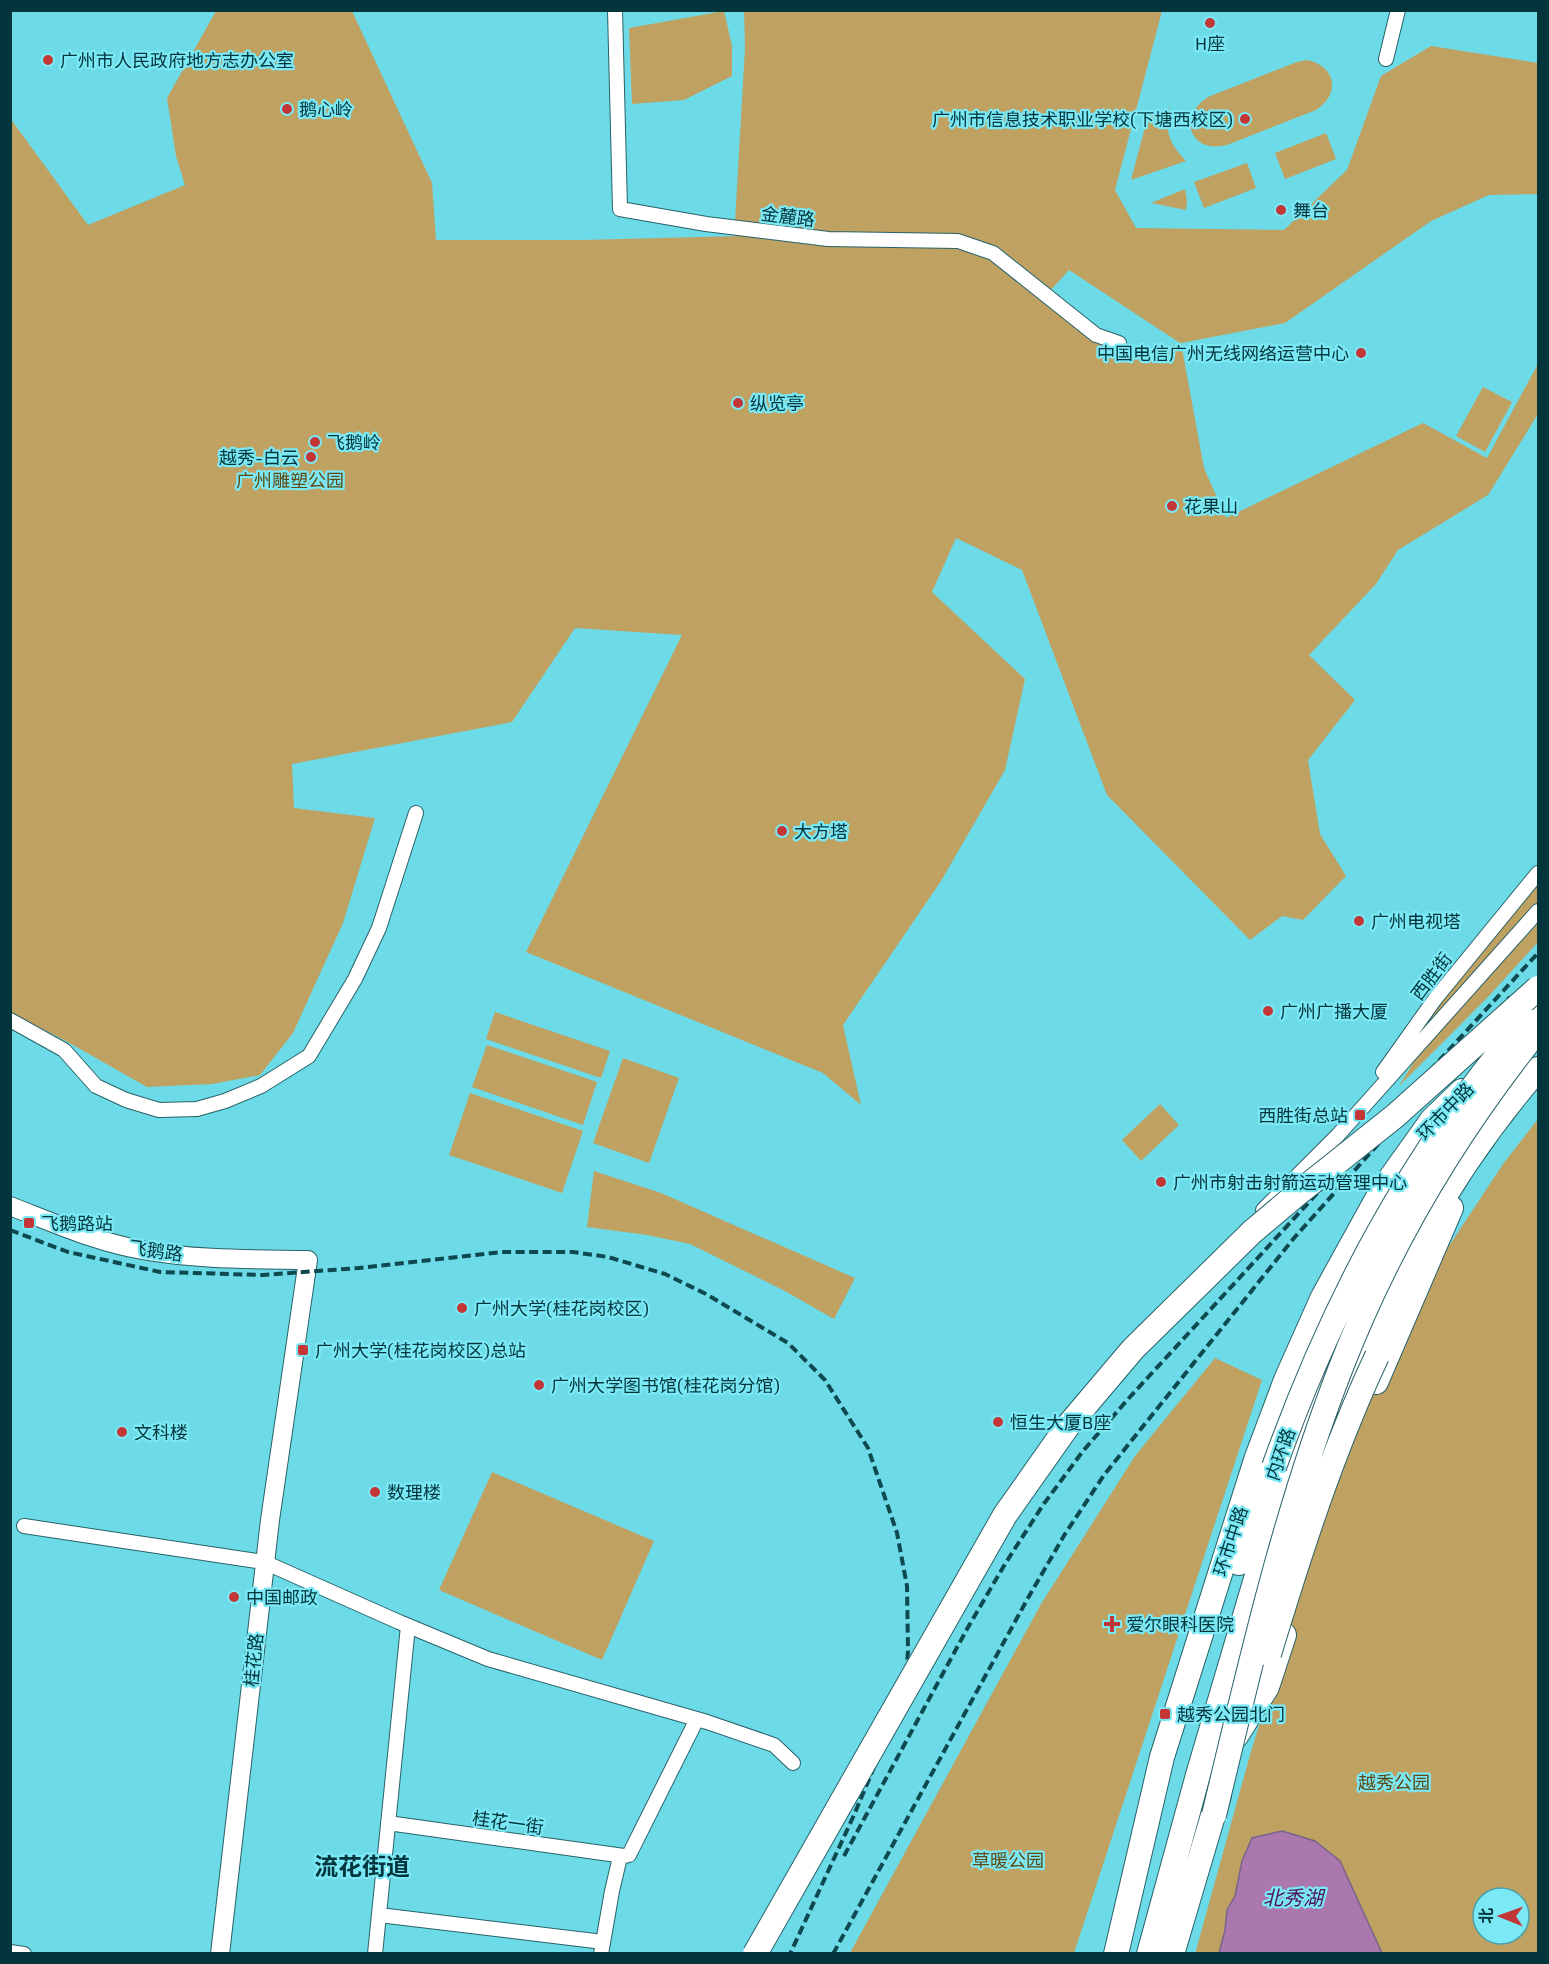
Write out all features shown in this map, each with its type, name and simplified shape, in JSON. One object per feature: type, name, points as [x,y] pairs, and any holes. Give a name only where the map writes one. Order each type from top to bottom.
[{"type":"highway","points":[[755,1953],[1005,1515],[1067,1427],[1133,1349],[1252,1232],[1395,1116],[1539,988]]},
{"type":"highway","points":[[1432,1120],[1504,1039],[1539,1006]]},
{"type":"highway","name":"内环路","points":[[1136,1953],[1156,1904],[1235,1597],[1274,1467],[1323,1342],[1351,1282],[1391,1208],[1460,1104],[1539,1006]]},
{"type":"highway","points":[[1149,1953],[1156,1904],[1198,1775],[1281,1494],[1310,1408],[1343,1325],[1377,1253],[1417,1183],[1463,1117],[1533,1038]]},
{"type":"highway","name":"内环路","points":[[1174,1953],[1214,1815],[1270,1589],[1305,1472],[1340,1368],[1373,1295],[1420,1202],[1485,1101],[1533,1038]]},
{"type":"highway","name":"环市中路","points":[[1119,1943],[1162,1757],[1272,1413],[1305,1334],[1382,1190],[1432,1120],[1483,1073],[1533,1038]]},
{"type":"highway","points":[[1214,1815],[1263,1672],[1323,1484],[1354,1406],[1455,1187],[1480,1143],[1539,1069]]},
{"type":"highway","points":[[1174,1953],[1236,1736],[1267,1687],[1316,1539],[1354,1436],[1480,1143]]},
{"type":"highway","points":[[1119,1943],[1166,1784],[1215,1634],[1274,1467]]},
{"type":"street","name":"金麓路","points":[[615,10],[620,208],[706,224],[828,239],[958,241],[993,253],[1096,335],[1119,343]]},
{"type":"street","points":[[1386,59],[1398,10]]},
{"type":"street","points":[[10,1020],[64,1050],[96,1086],[126,1100],[159,1110],[197,1109],[225,1101],[261,1086],[309,1056],[356,979],[379,928],[416,813]]},
{"type":"street","name":"西胜街","points":[[1338,1135],[1435,999],[1539,873]]},
{"type":"street","name":"西胜街","points":[[1150,1317],[1219,1250],[1254,1220],[1338,1135],[1539,910]]},
{"type":"street","name":"飞鹅路","points":[[10,1206],[78,1233],[141,1250],[188,1255],[308,1260]]},
{"type":"street","name":"桂花路","points":[[220,1953],[264,1562],[288,1382],[308,1260]]},
{"type":"street","points":[[24,1526],[264,1562],[488,1659],[697,1719],[774,1745],[793,1763]]},
{"type":"street","points":[[375,1953],[408,1626]]},
{"type":"street","points":[[379,1915],[598,1947],[620,1857],[629,1855],[697,1719]]},
{"type":"street","name":"桂花一街","points":[[388,1823],[624,1856]]},
{"type":"street","points":[[10,1952],[24,1953]]},
{"type":"green space","name":"广州雕塑公园","points":[[216,11],[352,11],[432,183],[436,240],[582,240],[742,236],[825,246],[957,245],[992,255],[1096,339],[1139,357],[1180,343],[1069,270],[1051,290],[997,246],[959,237],[828,235],[735,222],[745,48],[744,11],[1162,11],[1115,190],[1136,228],[1284,230],[1347,170],[1381,76],[1431,46],[1538,63],[1538,194],[1489,195],[1431,221],[1285,323],[1181,343],[1204,468],[1226,518],[1423,423],[1487,458],[1538,364],[1538,414],[1488,495],[1398,550],[1376,584],[1309,655],[1355,700],[1308,760],[1320,834],[1346,876],[1303,920],[1282,916],[1250,940],[1107,795],[1022,570],[956,538],[932,592],[1025,679],[1005,770],[941,881],[843,1025],[861,1105],[823,1073],[526,952],[682,635],[575,628],[512,722],[292,764],[294,808],[375,818],[343,923],[293,1033],[260,1075],[212,1084],[147,1087],[11,1013],[10,118],[88,225],[185,185],[176,156],[167,98]]},
{"type":"green space","points":[[724,11],[732,46],[732,76],[684,100],[632,104],[629,28]]},
{"type":"green space","points":[[1307,60],[1324,68],[1332,81],[1329,96],[1316,110],[1227,145],[1204,144],[1192,132],[1193,114],[1198,105],[1208,97]]},
{"type":"green space","points":[[1169,108],[1168,131],[1172,143],[1186,161],[1131,180],[1148,116]]},
{"type":"green space","points":[[1326,133],[1336,159],[1285,179],[1275,153]]},
{"type":"green space","points":[[1247,163],[1256,188],[1204,208],[1194,182]]},
{"type":"green space","points":[[1185,189],[1186,210],[1151,203]]},
{"type":"green space","points":[[1483,387],[1512,402],[1485,452],[1456,436]]},
{"type":"green space","points":[[1538,879],[1538,905],[1414,1046],[1411,1040]]},
{"type":"green space","points":[[1538,923],[1538,942],[1488,997],[1399,1086],[1420,1052]]},
{"type":"green space","points":[[495,1012],[610,1051],[601,1078],[486,1039]]},
{"type":"green space","points":[[487,1045],[597,1082],[583,1125],[472,1087]]},
{"type":"green space","points":[[623,1058],[679,1078],[649,1163],[593,1143]]},
{"type":"green space","points":[[470,1093],[583,1131],[562,1193],[449,1155]]},
{"type":"green space","points":[[1160,1104],[1179,1125],[1141,1161],[1122,1140]]},
{"type":"green space","name":"越秀公园","points":[[1538,1119],[1538,1953],[1195,1954],[1250,1755],[1329,1506],[1371,1398],[1424,1284],[1503,1164]]},
{"type":"green space","points":[[594,1171],[661,1193],[855,1278],[834,1319],[783,1290],[690,1244],[647,1235],[587,1227]]},
{"type":"green space","name":"草暖公园","points":[[1215,1358],[1262,1380],[1074,1953],[850,1953],[1041,1604],[1135,1456]]},
{"type":"green space","points":[[492,1472],[654,1541],[602,1660],[439,1590]]},
{"type":"water","name":"北秀湖","points":[[1282,1831],[1315,1841],[1340,1861],[1382,1953],[1219,1953],[1227,1910],[1235,1896],[1242,1861],[1252,1838]]},
{"type":"railway","points":[[844,1856],[967,1629],[1005,1564],[1043,1505],[1083,1451],[1538,953]]},
{"type":"railway","points":[[833,1954],[1028,1598],[1065,1534],[1104,1475],[1294,1238],[1510,997]]},
{"type":"railway","points":[[10,1230],[68,1252],[160,1272],[263,1275],[359,1268],[502,1252],[573,1252],[608,1257],[665,1274],[706,1294],[788,1343],[825,1380],[868,1448],[897,1533],[907,1586],[908,1651],[904,1696],[854,1815],[790,1954]]},
{"type":"place","name":"H座","points":[[1210,23]]},
{"type":"place","name":"广州市人民政府地方志办公室","points":[[48,60]]},
{"type":"place","name":"鹅心岭","points":[[287,109]]},
{"type":"place","name":"广州市信息技术职业学校(下塘西校区)","points":[[1245,119]]},
{"type":"place","name":"舞台","points":[[1281,210]]},
{"type":"place","name":"中国电信广州无线网络运营中心","points":[[1361,353]]},
{"type":"place","name":"纵览亭","points":[[738,403]]},
{"type":"place","name":"飞鹅岭","points":[[315,442]]},
{"type":"place","name":"越秀-白云","points":[[311,457]]},
{"type":"place","name":"花果山","points":[[1172,506]]},
{"type":"place","name":"大方塔","points":[[782,831]]},
{"type":"place","name":"广州电视塔","points":[[1359,921]]},
{"type":"place","name":"广州广播大厦","points":[[1268,1011]]},
{"type":"place","name":"西胜街总站","points":[[1360,1115]]},
{"type":"place","name":"广州市射击射箭运动管理中心","points":[[1161,1182]]},
{"type":"place","name":"飞鹅路站","points":[[29,1223]]},
{"type":"place","name":"广州大学(桂花岗校区)","points":[[462,1308]]},
{"type":"place","name":"广州大学(桂花岗校区)总站","points":[[303,1350]]},
{"type":"place","name":"广州大学图书馆(桂花岗分馆)","points":[[539,1385]]},
{"type":"place","name":"恒生大厦B座","points":[[998,1422]]},
{"type":"place","name":"文科楼","points":[[122,1432]]},
{"type":"place","name":"数理楼","points":[[375,1492]]},
{"type":"place","name":"中国邮政","points":[[234,1597]]},
{"type":"place","name":"爱尔眼科医院","points":[[1112,1624]]},
{"type":"place","name":"越秀公园北门","points":[[1165,1714]]},
{"type":"district","name":"流花街道","points":[[362,1865]]}]
